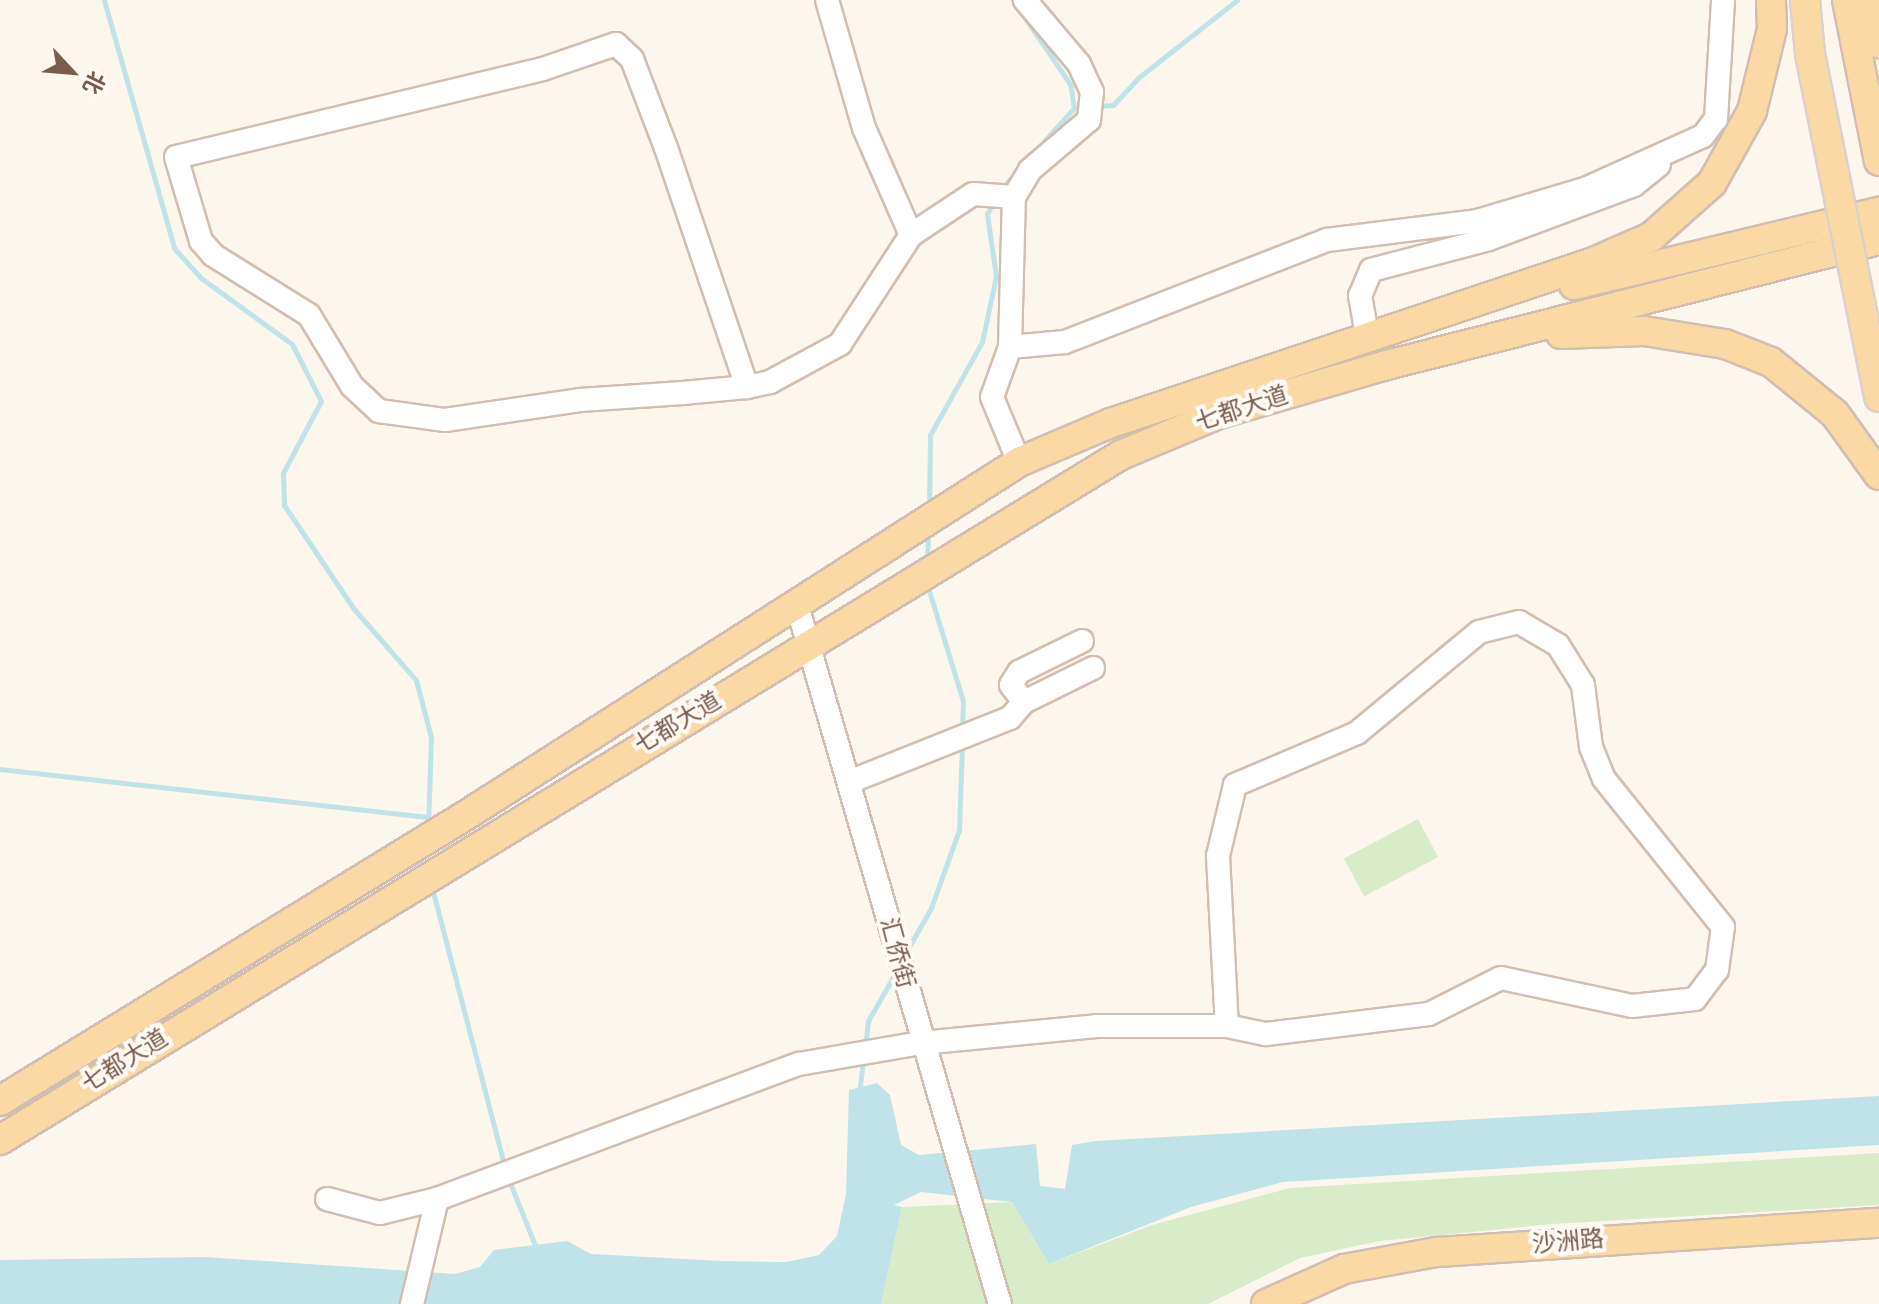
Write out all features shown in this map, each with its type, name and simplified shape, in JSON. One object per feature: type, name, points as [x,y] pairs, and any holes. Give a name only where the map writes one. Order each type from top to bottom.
[{"type":"main road","points":[[1367,335],[1591,263],[1651,237],[1712,183],[1752,111],[1772,29],[1771,0]]},
{"type":"main road","points":[[1805,0],[1813,69],[1879,397]]},
{"type":"main road","points":[[1847,0],[1879,161]]},
{"type":"main road","points":[[1872,0],[1879,43]]},
{"type":"main road","points":[[1367,335],[1879,212]]},
{"type":"main road","points":[[1383,366],[1879,240]]},
{"type":"main road","points":[[1383,366],[1576,332],[1644,331],[1725,344],[1771,362],[1835,414],[1879,475]]},
{"type":"main road","name":"七都大道","points":[[0,1101],[468,814],[1019,462],[1111,423],[1367,335]]},
{"type":"main road","name":"七都大道","points":[[0,1140],[481,843],[1121,455],[1219,414],[1383,366]]},
{"type":"main road","name":"沙洲路","points":[[1266,1304],[1344,1269],[1437,1252],[1879,1223]]},
{"type":"street","points":[[827,0],[864,128],[911,235]]},
{"type":"street","points":[[1019,462],[992,397],[1010,347],[1009,196],[1030,170],[1089,120],[1092,92],[1079,64],[1025,0]]},
{"type":"street","points":[[1367,335],[1360,296],[1371,270],[1489,239],[1634,185],[1716,119],[1723,0]]},
{"type":"street","points":[[747,387],[661,133],[632,59],[616,44],[599,45],[543,69],[176,157],[201,241],[309,315],[352,386],[379,411],[472,419],[580,400],[747,387],[793,372],[840,344],[911,235],[980,193],[1009,196]]},
{"type":"street","points":[[1010,347],[1065,342],[1327,240],[1477,221],[1585,189],[1682,147]]},
{"type":"street","name":"汇侨街","points":[[796,602],[921,1043],[1000,1304]]},
{"type":"street","points":[[327,1199],[380,1213],[437,1199],[799,1064],[921,1043],[1096,1026],[1227,1026],[1266,1034],[1429,1014],[1501,978],[1632,1006],[1695,999],[1717,970],[1723,927],[1604,779],[1591,747],[1583,685],[1558,645],[1519,622],[1479,632],[1357,733],[1235,785],[1218,856],[1227,1026]]},
{"type":"street","points":[[1017,710],[1011,685],[1019,672],[1082,641]]},
{"type":"street","points":[[849,782],[930,750],[1017,710],[1093,668]]},
{"type":"street","points":[[412,1304],[437,1199]]},
{"type":"green space","points":[[1418,819],[1438,857],[1364,896],[1344,858]]},
{"type":"green space","points":[[1879,1153],[1879,1205],[1553,1224],[1380,1241],[1300,1258],[1208,1304],[881,1304],[902,1207],[1012,1202],[1049,1264],[1152,1225],[1290,1188]]},
{"type":"water","points":[[877,1083],[890,1095],[901,1145],[919,1155],[1036,1144],[1040,1186],[1065,1189],[1072,1145],[1096,1141],[1879,1096],[1879,1145],[1283,1182],[1191,1207],[1049,1264],[1012,1202],[921,1192],[894,1205],[902,1207],[881,1304],[0,1304],[0,1260],[206,1257],[455,1274],[480,1267],[494,1250],[567,1241],[591,1254],[786,1262],[819,1255],[837,1236],[846,1194],[849,1090]]},
{"type":"waterway","points":[[104,0],[174,248],[201,278],[292,344],[321,401],[283,473],[284,505],[354,609],[416,680],[431,737],[428,826]]},
{"type":"waterway","points":[[1001,189],[1074,108],[1070,84],[1013,0]]},
{"type":"waterway","points":[[1097,106],[1113,105],[1138,78],[1237,0]]},
{"type":"waterway","points":[[929,510],[930,435],[982,342],[996,276],[987,214],[994,201]]},
{"type":"waterway","points":[[927,562],[928,532]]},
{"type":"waterway","points":[[927,584],[963,701],[962,732]]},
{"type":"waterway","points":[[906,952],[931,908],[959,830],[962,746]]},
{"type":"waterway","points":[[0,769],[427,817]]},
{"type":"waterway","points":[[432,888],[505,1168]]},
{"type":"waterway","points":[[865,1046],[868,1021],[896,972]]},
{"type":"waterway","points":[[859,1094],[863,1060]]},
{"type":"waterway","points":[[508,1178],[537,1250]]}]
